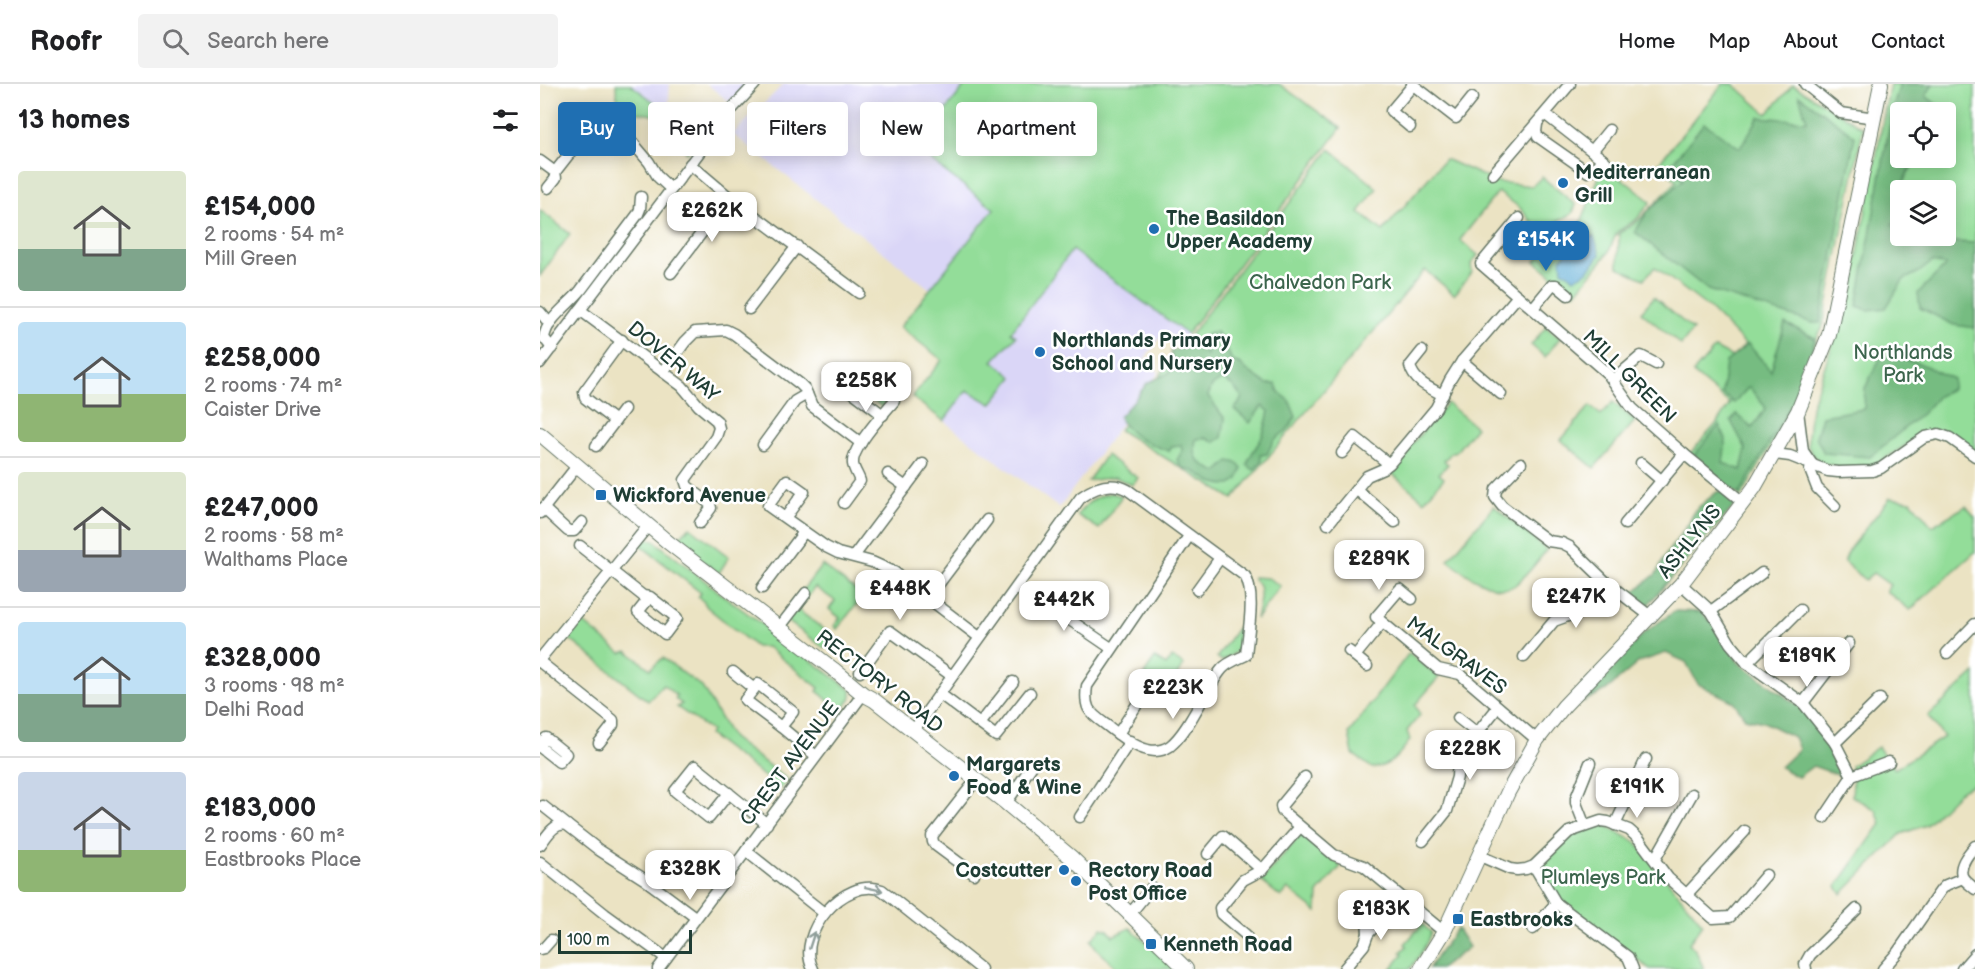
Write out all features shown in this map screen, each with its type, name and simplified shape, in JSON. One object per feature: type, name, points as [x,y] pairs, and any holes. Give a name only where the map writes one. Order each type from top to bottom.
[{"type":"street","points":[[540,363],[732,109],[754,84]]},
{"type":"street","points":[[1493,174],[1546,115],[1570,84]]},
{"type":"street","points":[[1805,84],[1841,113],[1875,118]]},
{"type":"street","name":"ASHLYNS","points":[[1420,969],[1444,932],[1519,771],[1537,740],[1564,706],[1681,584],[1744,503],[1775,454],[1798,411],[1829,335],[1881,84]]},
{"type":"street","points":[[1410,127],[1391,111],[1413,85],[1456,118],[1472,98]]},
{"type":"street","points":[[1537,124],[1538,137],[1586,170],[1592,171],[1604,161],[1546,115]]},
{"type":"street","points":[[1592,151],[1609,130]]},
{"type":"street","points":[[555,172],[584,135],[590,131],[609,137],[621,137],[633,143],[658,177],[671,189]]},
{"type":"street","points":[[540,161],[555,172],[556,178],[548,188]]},
{"type":"street","points":[[690,164],[729,197],[859,293]]},
{"type":"street","points":[[552,348],[544,338],[550,324],[581,289],[638,214],[641,196]]},
{"type":"street","points":[[671,273],[729,197]]},
{"type":"street","name":"MILL GREEN","points":[[1519,218],[1481,264],[1608,374],[1632,408],[1744,503]]},
{"type":"street","points":[[749,309],[797,246]]},
{"type":"street","points":[[1533,308],[1552,285],[1556,285],[1568,295]]},
{"type":"street","points":[[1328,524],[1368,475],[1389,464],[1436,408],[1462,361],[1518,296]]},
{"type":"street","name":"DOVER WAY","points":[[580,310],[682,386],[718,424],[716,436],[685,480],[687,486],[710,504],[711,508],[700,524]]},
{"type":"street","points":[[540,312],[550,324]]},
{"type":"street","points":[[663,372],[695,332],[726,330],[800,384],[812,406],[861,443]]},
{"type":"street","points":[[615,421],[584,396],[585,389],[622,340]]},
{"type":"street","points":[[1422,351],[1410,366],[1412,373],[1420,382],[1443,395]]},
{"type":"street","points":[[1613,380],[1641,356],[1656,364]]},
{"type":"street","points":[[1462,361],[1501,394]]},
{"type":"street","points":[[842,384],[883,415]]},
{"type":"street","points":[[763,445],[795,401],[807,394]]},
{"type":"street","points":[[844,503],[860,481],[853,462],[854,456],[861,443],[894,401]]},
{"type":"street","points":[[596,446],[624,409]]},
{"type":"street","points":[[1798,411],[1803,451],[1812,464]]},
{"type":"street","name":"RECTORY ROAD","points":[[540,434],[648,526],[1006,803],[1072,858],[1186,969]]},
{"type":"street","points":[[1775,454],[1791,456],[1828,471],[1872,471],[1881,468],[1925,437],[1944,435],[1975,456]]},
{"type":"street","points":[[1342,453],[1355,437],[1389,464]]},
{"type":"street","points":[[1625,524],[1684,454]]},
{"type":"street","points":[[1521,463],[1496,489],[1495,497],[1502,506],[1548,541],[1570,547],[1606,582],[1650,616]]},
{"type":"street","points":[[1641,463],[1662,481]]},
{"type":"street","points":[[854,556],[923,464]]},
{"type":"street","points":[[1812,464],[1810,470],[1817,488],[1835,506]]},
{"type":"street","points":[[577,466],[542,510],[568,531],[574,531],[582,522]]},
{"type":"street","points":[[888,474],[906,487]]},
{"type":"street","points":[[913,730],[1081,497],[1100,486],[1108,485],[1123,488],[1245,576],[1248,581],[1250,600],[1246,655],[1223,668],[1180,735],[1169,747],[1157,751],[1149,750],[1130,741],[1096,718],[1088,709],[1085,700],[1087,686],[1111,648],[1189,536]]},
{"type":"street","points":[[1357,490],[1395,522]]},
{"type":"street","points":[[785,518],[832,550],[889,569],[979,637]]},
{"type":"street","points":[[928,598],[987,520]]},
{"type":"street","points":[[599,743],[613,725],[613,720],[540,660],[648,526]]},
{"type":"street","points":[[762,588],[804,532]]},
{"type":"street","points":[[580,546],[643,596],[650,597]]},
{"type":"street","points":[[1197,590],[1220,558]]},
{"type":"street","points":[[1710,611],[1762,573]]},
{"type":"street","points":[[1524,657],[1554,621],[1579,612],[1606,582]]},
{"type":"street","points":[[1681,584],[1710,611],[1746,663],[1803,703],[1835,743],[1852,776]]},
{"type":"street","points":[[1564,587],[1586,605]]},
{"type":"street","points":[[1366,666],[1352,654],[1382,623],[1376,617],[1400,589],[1412,599]]},
{"type":"street","points":[[779,628],[806,593]]},
{"type":"street","points":[[1083,600],[1070,620],[1111,648]]},
{"type":"street","points":[[1746,663],[1800,610]]},
{"type":"street","name":"MALGRAVES","points":[[1382,623],[1438,669],[1460,674],[1537,740]]},
{"type":"street","points":[[1947,653],[1975,624]]},
{"type":"street","points":[[860,672],[890,631],[952,676]]},
{"type":"street","points":[[1803,703],[1849,643]]},
{"type":"street","points":[[732,672],[754,689]]},
{"type":"street","points":[[980,724],[1013,682]]},
{"type":"street","points":[[781,727],[793,712],[758,684],[745,700],[816,756]]},
{"type":"street","points":[[1118,734],[1147,689]]},
{"type":"street","points":[[940,694],[996,736],[1030,693]]},
{"type":"street","name":"CREST AVENUE","points":[[658,969],[863,694]]},
{"type":"street","points":[[1835,743],[1880,699]]},
{"type":"street","points":[[1423,841],[1447,811],[1457,777],[1458,757],[1498,707]]},
{"type":"street","points":[[1458,718],[1478,733]]},
{"type":"street","points":[[1080,818],[1130,741]]},
{"type":"street","points":[[1615,825],[1646,759]]},
{"type":"street","points":[[1824,818],[1852,776],[1888,762]]},
{"type":"street","points":[[1585,826],[1576,798],[1590,763]]},
{"type":"street","points":[[1006,803],[1034,764]]},
{"type":"street","points":[[729,793],[708,818],[675,791],[695,766],[729,793],[767,824]]},
{"type":"street","points":[[1305,777],[1281,806],[1282,811],[1337,857],[1364,867],[1444,932]]},
{"type":"street","points":[[974,874],[935,845],[932,836],[976,780]]},
{"type":"street","points":[[1655,859],[1692,794]]},
{"type":"street","points":[[543,806],[599,850],[644,879],[695,917]]},
{"type":"street","points":[[1480,856],[1517,870],[1534,866],[1564,836],[1601,821],[1634,834],[1668,878],[1710,917],[1730,917],[1766,876]]},
{"type":"street","points":[[540,845],[555,827],[561,824],[567,825]]},
{"type":"street","points":[[1246,935],[1221,914],[1220,908],[1243,880],[1262,870],[1300,827]]},
{"type":"street","points":[[1686,895],[1745,831]]},
{"type":"street","points":[[1208,854],[1223,836],[1262,870]]},
{"type":"street","points":[[1975,846],[1965,860],[1962,869],[1963,878],[1975,889]]},
{"type":"street","points":[[746,852],[825,913]]},
{"type":"street","points":[[540,862],[605,914],[666,958]]},
{"type":"street","points":[[1534,866],[1556,903],[1628,957],[1633,969]]},
{"type":"street","points":[[1883,969],[1897,953],[1941,890],[1946,885],[1963,878]]},
{"type":"street","points":[[813,969],[809,961],[808,950],[813,933],[825,913],[841,897],[862,887],[875,887],[882,890],[981,969]]},
{"type":"street","points":[[1130,914],[1152,887]]},
{"type":"street","points":[[1344,969],[1364,945],[1368,934],[1400,897]]},
{"type":"street","points":[[1533,929],[1556,903]]},
{"type":"street","points":[[1357,907],[1367,915],[1368,934]]},
{"type":"street","points":[[1806,969],[1804,964],[1810,955],[1857,909]]},
{"type":"street","points":[[540,949],[551,940]]},
{"type":"street","points":[[1962,969],[1975,954]]},
{"type":"shaded area","points":[[630,84],[670,84],[669,102],[654,102]]},
{"type":"shaded area","points":[[707,84],[752,84],[735,103],[729,102]]},
{"type":"shaded area","name":"The Basildon Upper Academy","points":[[784,84],[1279,84],[1341,128],[1181,343],[1164,332],[1143,361],[1159,372],[1059,508],[912,397],[942,360],[900,327],[930,289],[761,156],[848,156],[848,102],[766,102]]},
{"type":"shaded area","name":"The Basildon Upper Academy","points":[[747,120],[747,145],[735,136],[735,132]]},
{"type":"green space","points":[[616,84],[630,84],[654,102],[648,102],[648,115],[636,113],[636,102],[619,102]]},
{"type":"green space","points":[[966,84],[1279,84],[1341,128],[1187,334],[1072,250],[1011,332],[1016,336],[993,361],[1013,377],[991,404],[967,390],[944,421],[912,397],[942,360],[900,327],[994,209],[925,156],[944,156],[944,113]]},
{"type":"green space","points":[[1723,84],[1733,84],[1767,114],[1793,85],[1863,128],[1822,329],[1818,335],[1800,396],[1741,497],[1688,456],[1717,423],[1730,404],[1693,373],[1715,348],[1734,358],[1745,344],[1710,309],[1655,267],[1644,279],[1618,267],[1619,233],[1637,222],[1677,181],[1658,164]]},
{"type":"green space","name":"Northlands Park","points":[[1890,84],[1975,84],[1975,451],[1928,431],[1872,467],[1840,468],[1821,462],[1812,454],[1808,446],[1811,407],[1843,313],[1854,289],[1856,262]]},
{"type":"green space","points":[[1900,84],[1933,84],[1926,96],[1933,102],[1895,102]]},
{"type":"green space","points":[[1799,95],[1855,136],[1820,323],[1813,323],[1708,290],[1635,232],[1647,212],[1683,180],[1669,167],[1704,123],[1740,148],[1759,117],[1807,121]]},
{"type":"green space","points":[[1890,124],[1890,168],[1911,168],[1905,180],[1890,180],[1890,246],[1956,246],[1956,242],[1975,243],[1975,328],[1954,325],[1920,308],[1918,293],[1946,265],[1932,262],[1903,280],[1886,308],[1868,310],[1857,306]]},
{"type":"green space","name":"Chalvedon Park","points":[[1330,149],[1377,188],[1359,212],[1383,231],[1445,159],[1497,182],[1532,186],[1542,177],[1576,205],[1572,214],[1549,226],[1531,221],[1519,207],[1498,192],[1460,240],[1478,255],[1471,264],[1472,272],[1456,293],[1454,294],[1425,270],[1233,499],[1119,430]]},
{"type":"green space","points":[[1604,164],[1651,202],[1636,220],[1617,232],[1608,253],[1575,294],[1535,261],[1553,245],[1563,252],[1575,238]]},
{"type":"green space","points":[[540,210],[570,234],[540,276]]},
{"type":"green space","points":[[1654,297],[1693,330],[1681,345],[1641,312]]},
{"type":"green space","points":[[1785,323],[1815,338],[1798,393],[1739,495],[1692,458],[1719,425],[1726,439],[1723,463],[1741,470],[1746,449],[1731,421],[1737,414],[1752,428],[1766,408],[1749,387],[1734,403],[1722,394],[1726,362],[1748,344],[1771,371]]},
{"type":"green space","points":[[1546,327],[1560,338],[1545,357],[1531,345]]},
{"type":"green space","points":[[1215,331],[1223,339],[1232,361],[1241,364],[1267,384],[1276,384],[1279,392],[1289,400],[1296,417],[1287,430],[1274,440],[1267,454],[1261,455],[1261,462],[1254,470],[1247,465],[1261,439],[1269,411],[1262,406],[1250,423],[1234,409],[1242,397],[1232,385],[1222,379],[1212,386],[1208,396],[1225,419],[1222,438],[1214,442],[1206,438],[1196,439],[1195,451],[1201,463],[1217,472],[1229,461],[1237,463],[1242,469],[1238,479],[1231,485],[1209,481],[1189,469],[1182,468],[1177,460],[1182,451],[1181,445],[1172,446],[1169,451],[1147,442],[1128,430],[1119,417],[1147,383],[1169,373],[1172,364],[1171,351],[1192,345],[1207,355],[1203,344],[1207,334]]},
{"type":"green space","points":[[1882,355],[1919,363],[1953,379],[1952,389],[1938,396],[1924,412],[1870,457],[1824,453],[1816,437],[1822,416],[1864,409],[1865,388]]},
{"type":"green space","points":[[868,376],[892,394],[882,407],[858,389]]},
{"type":"green space","points":[[1613,402],[1635,421],[1594,468],[1561,440],[1590,406],[1601,415]]},
{"type":"green space","points":[[1447,403],[1476,427],[1455,453],[1451,453],[1444,461],[1448,464],[1439,474],[1444,478],[1424,501],[1389,471]]},
{"type":"green space","points":[[1106,455],[1138,478],[1132,485],[1115,477],[1088,481]]},
{"type":"green space","points":[[1727,490],[1737,503],[1646,607],[1630,595],[1656,574],[1695,510],[1717,492]]},
{"type":"green space","points":[[1111,493],[1122,496],[1099,529],[1077,515],[1092,501]]},
{"type":"green space","points":[[1890,498],[1911,501],[1932,526],[1966,506],[1975,517],[1975,552],[1910,610],[1886,591],[1890,585],[1873,573],[1865,580],[1844,562],[1850,548]]},
{"type":"green space","points":[[1494,506],[1547,550],[1524,577],[1508,588],[1499,588],[1480,582],[1448,560]]},
{"type":"green space","points":[[690,527],[729,557],[719,573],[676,541]]},
{"type":"green space","points":[[646,539],[653,540],[851,690],[851,698],[842,711],[817,691],[819,688],[767,647],[756,647],[707,607],[698,597],[701,593],[639,544]]},
{"type":"green space","points":[[822,565],[863,596],[837,629],[834,626],[840,618],[829,609],[835,601],[815,587],[798,610],[830,634],[831,638],[824,648],[782,617]]},
{"type":"green space","points":[[1253,577],[1268,578],[1280,586],[1256,619],[1260,592]]},
{"type":"green space","points":[[1675,611],[1701,612],[1719,631],[1738,662],[1801,708],[1824,734],[1841,776],[1813,766],[1798,777],[1780,767],[1799,749],[1794,737],[1764,722],[1745,718],[1734,702],[1698,684],[1686,662],[1666,653],[1639,662],[1606,690],[1583,702],[1644,633]]},
{"type":"green space","points":[[580,620],[621,653],[627,651],[650,669],[663,658],[702,687],[732,738],[788,780],[781,789],[709,735],[711,731],[677,707],[682,704],[675,699],[677,696],[663,685],[648,701],[567,637]]},
{"type":"green space","points":[[1238,627],[1242,630],[1240,646],[1236,652],[1222,661],[1217,657]]},
{"type":"green space","points":[[1409,653],[1439,677],[1415,705],[1420,715],[1407,731],[1410,740],[1399,755],[1385,765],[1372,768],[1353,754],[1349,733]]},
{"type":"green space","points":[[1172,657],[1184,665],[1165,693],[1153,685],[1149,687],[1145,684],[1149,678],[1144,674],[1155,658],[1166,665]]},
{"type":"green space","points":[[1975,673],[1975,783],[1961,790],[1926,825],[1901,834],[1842,894],[1836,887],[1881,824],[1876,810],[1852,796],[1851,766],[1878,747],[1895,769],[1944,737],[1928,716]]},
{"type":"green space","name":"Plumleys Park","points":[[1601,823],[1636,842],[1703,924],[1689,943],[1696,951],[1704,969],[1650,969],[1557,900],[1537,867],[1566,839]]},
{"type":"green space","points":[[1301,834],[1341,866],[1318,893],[1317,912],[1288,889],[1281,897],[1261,881]]},
{"type":"green space","points":[[1422,924],[1431,932],[1425,947],[1410,969],[1391,969],[1403,954],[1401,952],[1407,946],[1405,944]]},
{"type":"green space","points":[[1102,928],[1108,930],[1113,936],[1130,928],[1178,969],[1118,969],[1091,940]]},
{"type":"green space","points":[[1457,928],[1469,947],[1440,969],[1428,969]]},
{"type":"water","points":[[1579,236],[1594,237],[1600,254],[1590,269],[1574,278],[1562,270],[1561,259]]},
{"type":"place","name":"Mediterranean Grill","points":[[1563,183]]},
{"type":"place","name":"The Basildon Upper Academy","points":[[1154,229]]},
{"type":"place","name":"Northlands Primary School and Nursery","points":[[1040,352]]},
{"type":"place","name":"Wickford Avenue","points":[[601,495]]},
{"type":"place","name":"Margarets Food & Wine","points":[[954,776]]},
{"type":"place","name":"Costcutter","points":[[1064,870]]},
{"type":"place","name":"Rectory Road Post Office","points":[[1076,881]]},
{"type":"place","name":"Eastbrooks","points":[[1458,919]]},
{"type":"place","name":"Kenneth Road","points":[[1151,944]]}]
